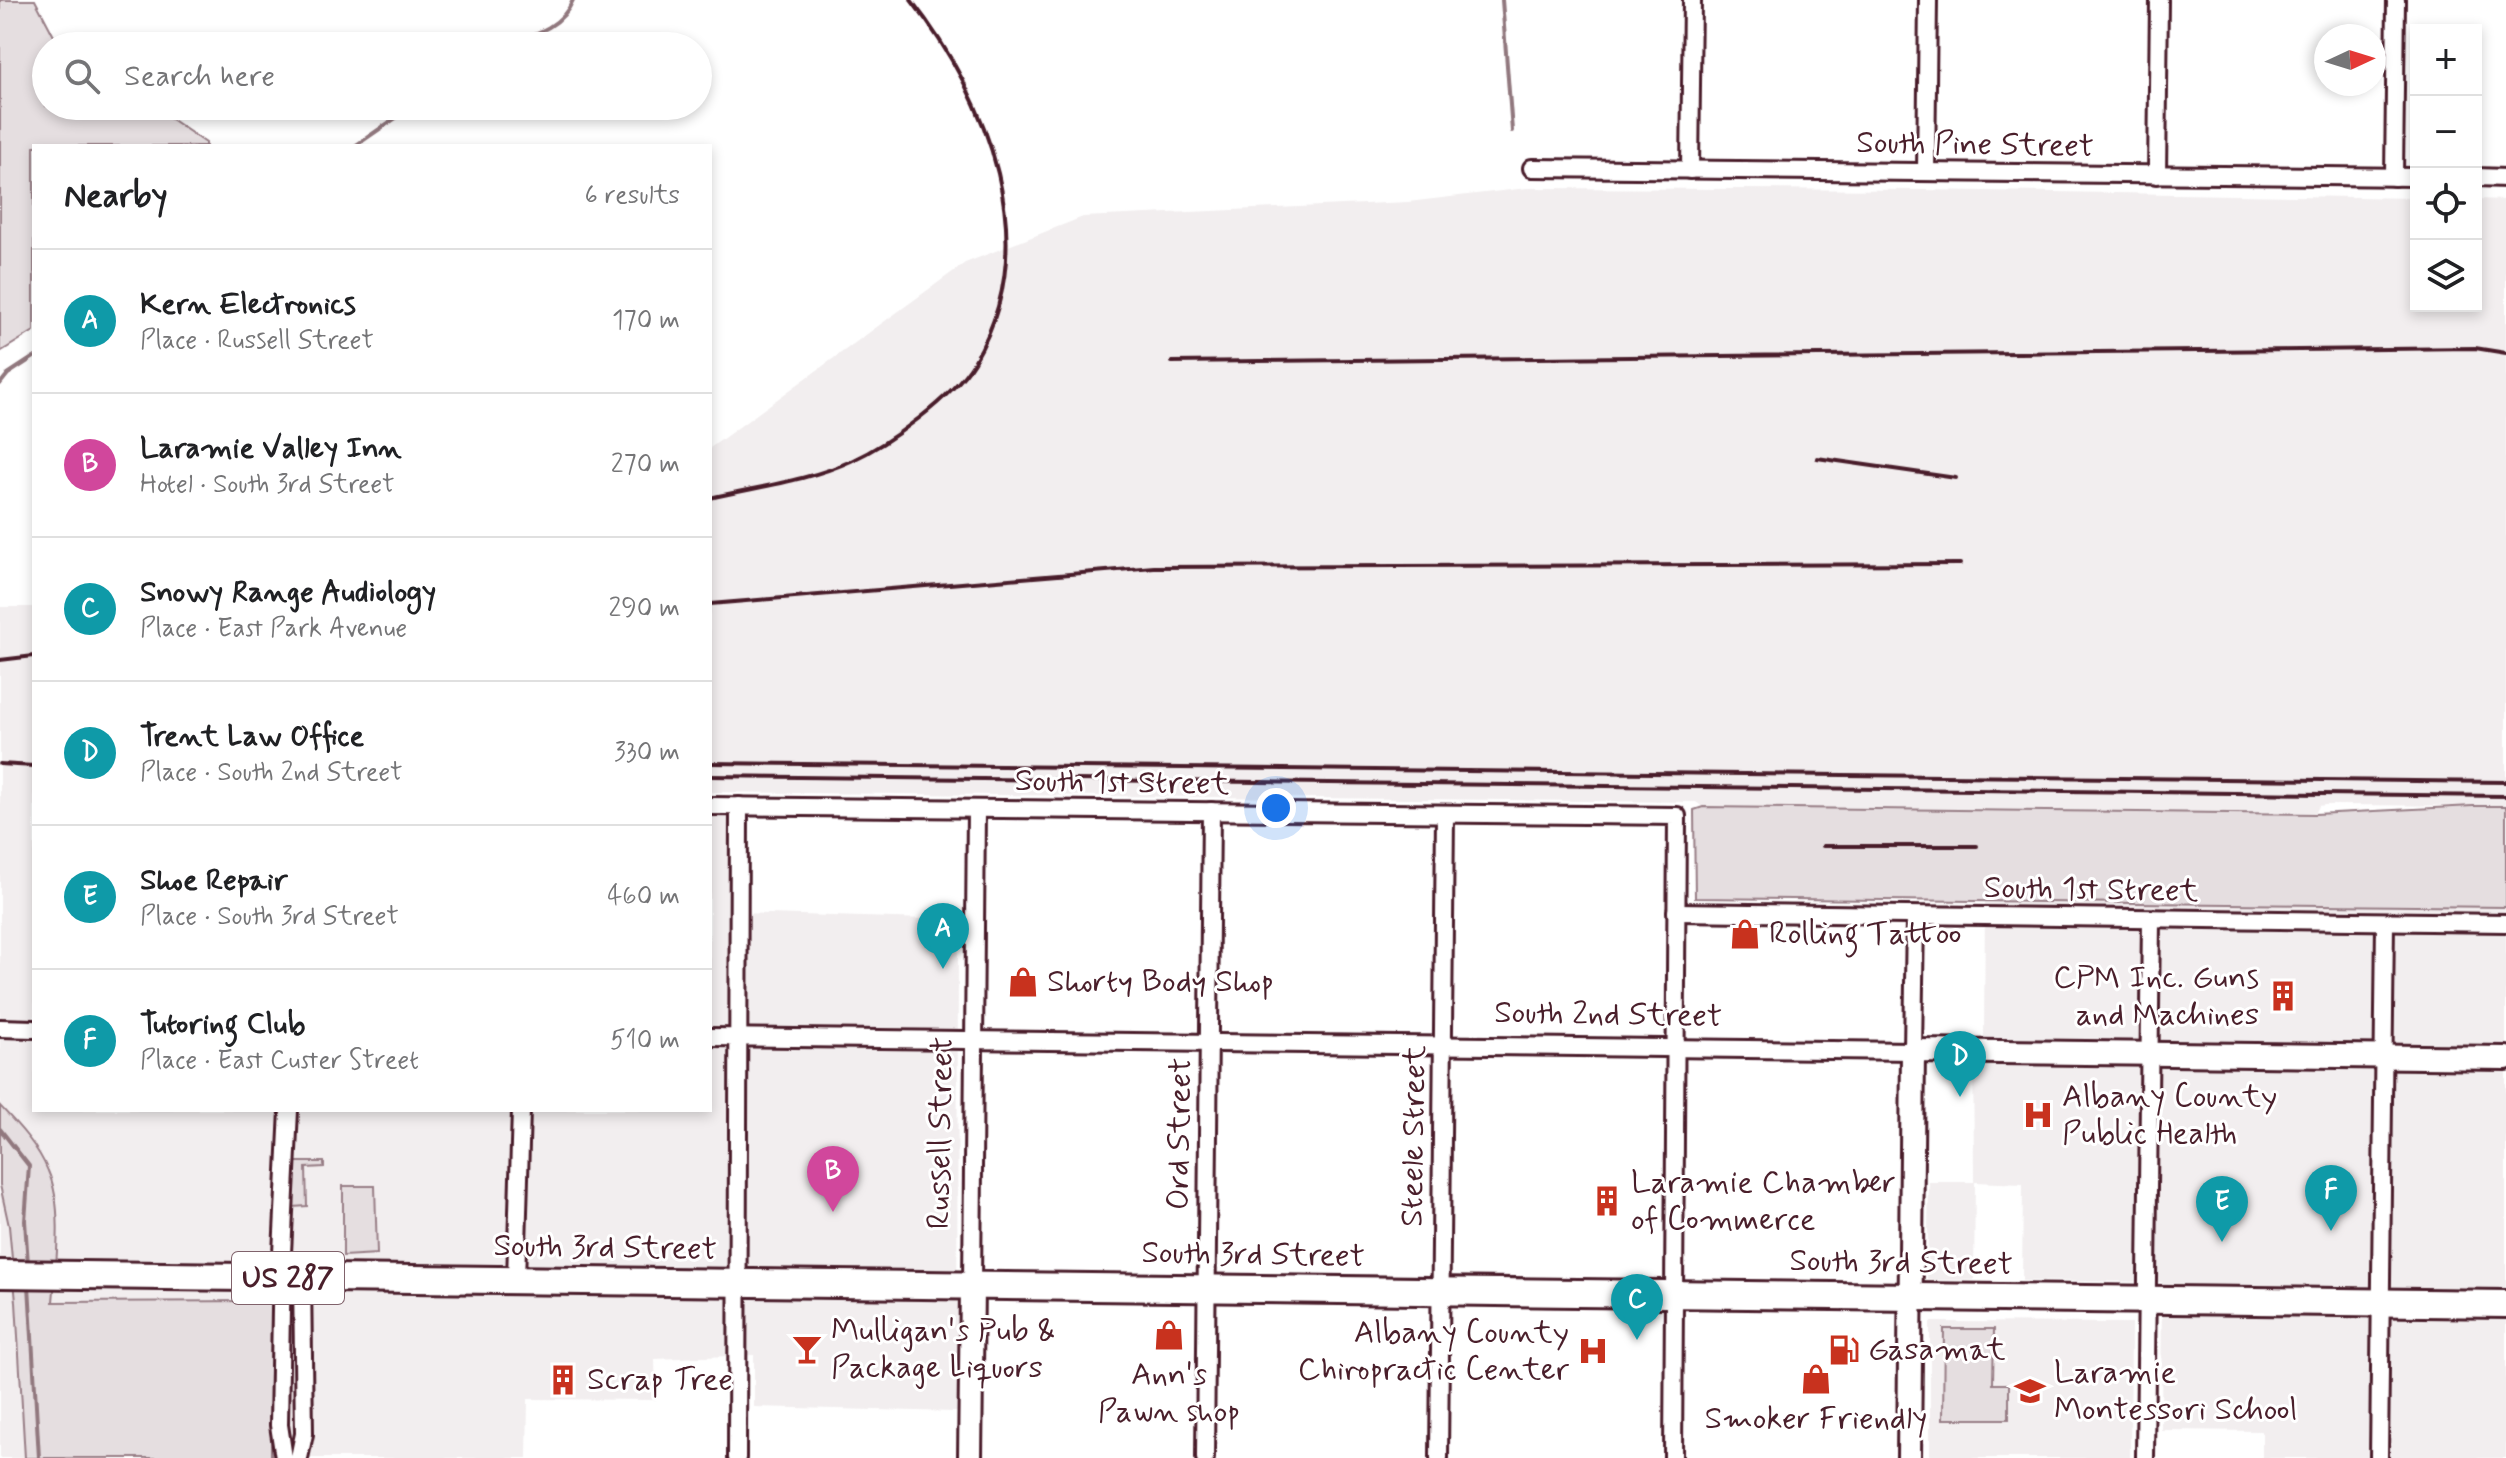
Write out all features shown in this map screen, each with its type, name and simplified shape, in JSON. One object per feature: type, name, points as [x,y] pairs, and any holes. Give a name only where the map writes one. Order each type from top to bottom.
[{"type":"main road","name":"South 3rd Street","points":[[0,1274],[2506,1304]]},
{"type":"street","points":[[1690,170],[1692,0]]},
{"type":"street","points":[[1926,172],[1928,0]]},
{"type":"street","points":[[2157,175],[2159,0]]},
{"type":"street","points":[[2394,177],[2396,0]]},
{"type":"street","name":"South Pine Street","points":[[1532,168],[2410,177]]},
{"type":"street","points":[[2482,177],[2506,178]]},
{"type":"street","name":"South 1st Street","points":[[712,806],[1677,816],[1676,912],[2506,923]]},
{"type":"street","points":[[737,1458],[739,806]]},
{"type":"street","name":"Russell Street","points":[[970,1458],[976,809]]},
{"type":"street","name":"Ord Street","points":[[1205,1458],[1211,811]]},
{"type":"street","name":"Steele Street","points":[[1439,1458],[1445,814]]},
{"type":"street","points":[[1673,1458],[1676,912]]},
{"type":"street","points":[[1909,1458],[1915,916]]},
{"type":"street","points":[[2145,1458],[2151,919]]},
{"type":"street","points":[[2379,1458],[2385,922]]},
{"type":"street","points":[[0,1028],[32,1029]]},
{"type":"street","name":"South 2nd Street","points":[[712,1037],[2506,1058]]},
{"type":"street","points":[[289,1112],[292,1278],[304,1434],[299,1458]]},
{"type":"street","points":[[516,1280],[521,1112]]},
{"type":"street","points":[[284,1458],[279,1425],[292,1278]]},
{"type":"shaded area","points":[[0,0],[35,0],[52,32],[32,32],[32,120],[172,120],[206,144],[32,144],[32,332],[0,352]]},
{"type":"shaded area","points":[[1527,188],[1924,190],[2410,198],[2410,312],[2482,312],[2482,199],[2506,200],[2506,806],[2325,805],[2319,806],[2315,814],[1703,807],[1696,802],[712,792],[712,447],[965,263],[1083,217],[1408,202]]},
{"type":"shaded area","points":[[0,607],[32,607],[32,1112],[712,1112],[712,806],[739,806],[739,913],[958,920],[957,1412],[754,1407],[754,1355],[655,1359],[656,1400],[528,1399],[527,1458],[271,1458],[271,1301],[17,1302],[25,1458],[0,1458]]},
{"type":"shaded area","points":[[2506,806],[2506,907],[1695,898],[1694,810],[1703,807],[2315,814]]},
{"type":"shaded area","points":[[1985,901],[2506,907],[2506,1458],[2262,1458],[2262,1431],[2161,1430],[2162,1282],[2022,1281],[2023,1184],[1975,1182],[1974,1280],[1927,1280],[1929,1182],[1974,1182],[1973,1038],[1984,1037]]},
{"type":"shaded area","points":[[0,1106],[33,1144],[53,1185],[58,1236],[53,1302],[271,1301],[271,1458],[25,1458],[16,1302],[9,1226],[0,1185]]},
{"type":"shaded area","points":[[293,1162],[324,1162],[324,1167],[306,1168],[307,1206],[293,1207]]},
{"type":"shaded area","points":[[343,1186],[375,1186],[377,1254],[343,1256]]},
{"type":"shaded area","name":"Laramie Montessori School","points":[[1930,1322],[2131,1323],[2130,1458],[1930,1458]]},
{"type":"shaded area","points":[[1944,1329],[1994,1329],[1993,1384],[2009,1384],[2009,1419],[1943,1419]]},
{"type":"waterway","points":[[538,32],[560,18],[573,0]]},
{"type":"waterway","points":[[1502,0],[1512,131]]},
{"type":"waterway","points":[[358,144],[393,120]]},
{"type":"waterway","points":[[0,384],[8,374],[32,358]]},
{"type":"waterway","points":[[0,1129],[29,1166],[25,1221],[28,1264]]},
{"type":"waterway","points":[[29,1285],[39,1458]]},
{"type":"railway","points":[[712,498],[817,474],[851,461],[884,443],[936,404],[964,376],[995,317],[1005,269],[1006,221],[998,174],[983,126],[963,81],[939,39],[911,0]]},
{"type":"railway","points":[[1172,362],[2475,348],[2506,353]]},
{"type":"railway","points":[[1817,458],[1956,478]]},
{"type":"railway","points":[[712,604],[1154,567],[1960,564]]},
{"type":"railway","points":[[0,660],[32,656]]},
{"type":"railway","points":[[712,763],[2506,782]]},
{"type":"railway","points":[[0,764],[32,766]]},
{"type":"railway","points":[[712,776],[2506,796]]},
{"type":"railway","points":[[1823,846],[1977,846]]},
{"type":"place","name":"Rolling Tattoo","points":[[1745,934]]},
{"type":"place","name":"Kern Electronics","points":[[943,969]]},
{"type":"place","name":"Shorty Body Shop","points":[[1023,982]]},
{"type":"place","name":"CPM Inc. Guns and Machines","points":[[2283,996]]},
{"type":"place","name":"Trent Law Office","points":[[1960,1097]]},
{"type":"place","name":"Albany County Public Health","points":[[2038,1115]]},
{"type":"place","name":"Laramie Chamber of Commerce","points":[[1607,1201]]},
{"type":"place","name":"Laramie Valley Inn","points":[[833,1212]]},
{"type":"place","name":"Tutoring Club","points":[[2331,1231]]},
{"type":"place","name":"Shoe Repair","points":[[2222,1242]]},
{"type":"place","name":"Ann's Pawn shop","points":[[1169,1335]]},
{"type":"place","name":"Snowy Range Audiology","points":[[1637,1340]]},
{"type":"place","name":"Mulligan's Pub & Package Liquors","points":[[807,1349]]},
{"type":"place","name":"Gasamat","points":[[1844,1350]]},
{"type":"place","name":"Albany County Chiropractic Center","points":[[1593,1351]]},
{"type":"place","name":"Smoker Friendly","points":[[1816,1379]]},
{"type":"place","name":"Scrap Tree","points":[[563,1380]]},
{"type":"place","name":"Laramie Montessori School","points":[[2030,1391]]}]
